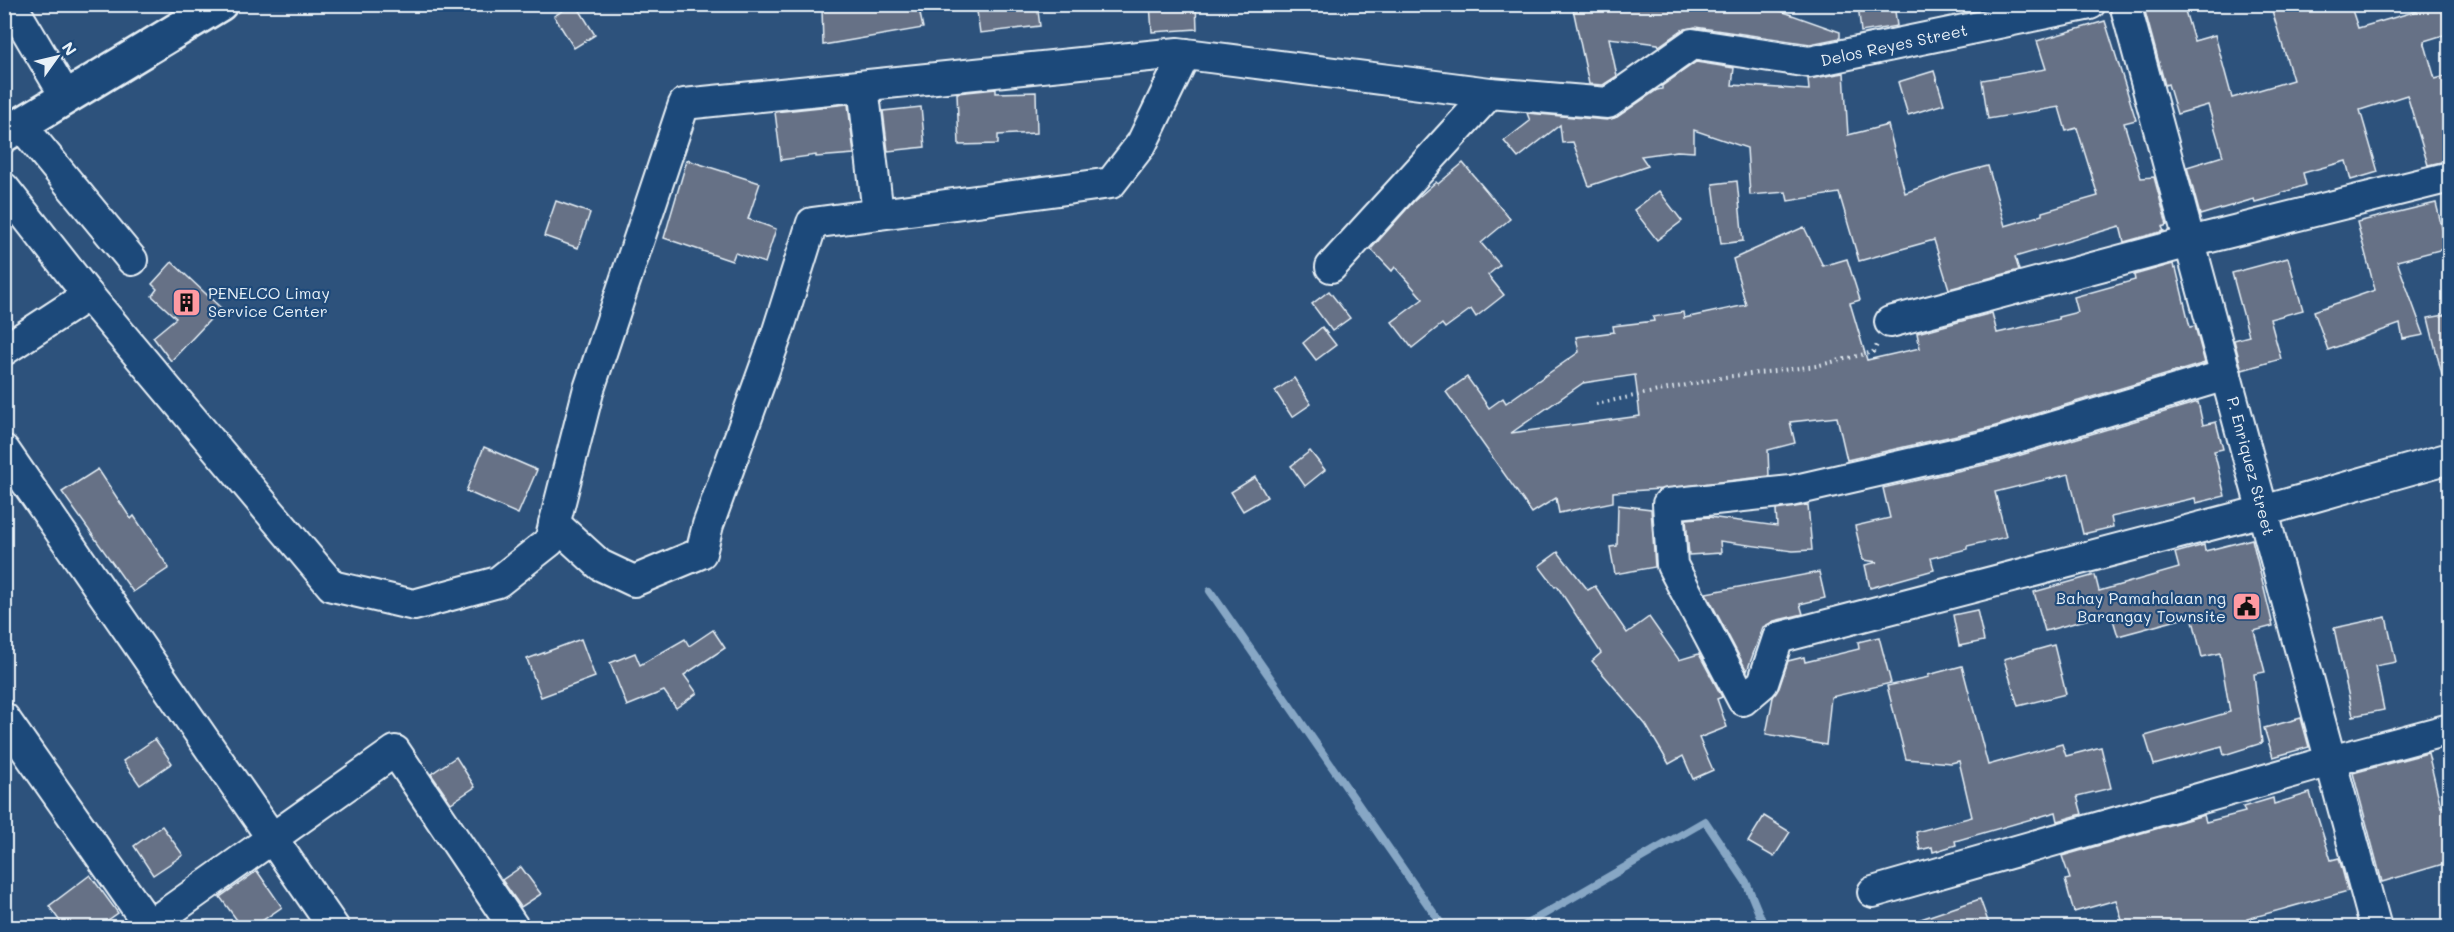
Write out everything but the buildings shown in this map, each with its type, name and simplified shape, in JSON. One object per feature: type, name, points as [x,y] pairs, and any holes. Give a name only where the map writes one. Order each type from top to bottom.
[{"type":"main road","points":[[13,130],[220,4]]},
{"type":"street","points":[[11,4],[66,97]]},
{"type":"street","name":"Delos Reyes Street","points":[[1490,93],[1608,103],[1692,44],[1810,62],[2090,4]]},
{"type":"street","name":"P. Enriquez Street","points":[[2125,4],[2376,927]]},
{"type":"street","points":[[554,522],[600,565],[634,581],[701,553],[708,525],[777,334],[812,223],[1111,183],[1142,143],[1185,54]]},
{"type":"street","points":[[4,188],[88,295],[332,586],[414,605],[498,582],[550,542],[588,392],[684,104],[1185,54],[1490,93]]},
{"type":"street","points":[[863,86],[878,214]]},
{"type":"street","points":[[1331,267],[1490,93]]},
{"type":"street","points":[[13,130],[132,260]]},
{"type":"street","points":[[1890,322],[2190,242],[2450,177]]},
{"type":"street","points":[[4,350],[88,295]]},
{"type":"street","points":[[2226,375],[1984,446],[1791,490],[1668,504],[1672,565],[1743,700],[1763,683],[1778,638],[2263,511],[2450,458]]},
{"type":"street","points":[[4,450],[334,927]]},
{"type":"street","points":[[4,717],[150,926],[395,751],[514,927]]},
{"type":"street","points":[[1873,892],[2450,729]]},
{"type":"path","points":[[1596,404],[1725,377],[1816,366],[1873,352],[1890,322]]},
{"type":"waterway","points":[[1210,591],[1444,928]]},
{"type":"waterway","points":[[1520,928],[1705,821],[1746,882],[1765,928]]},
{"type":"place","name":"PENELCO Limay Service Center","points":[[187,302]]},
{"type":"place","name":"Bahay Pamahalaan ng Barangay Townsite","points":[[2247,607]]}]
